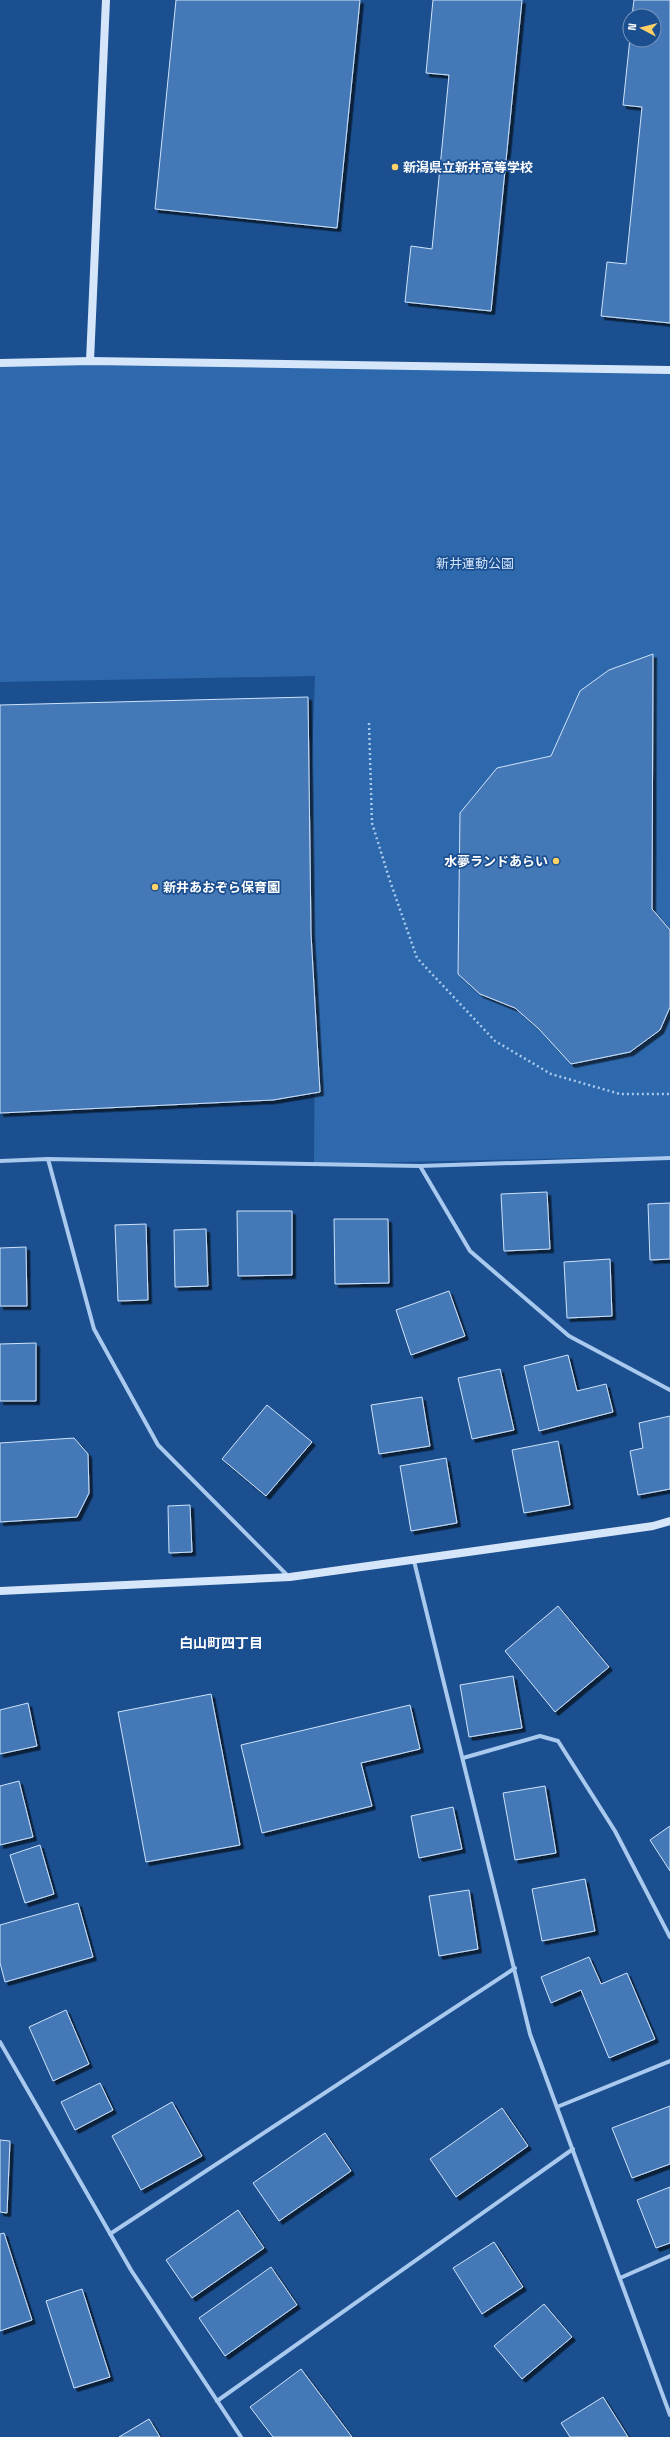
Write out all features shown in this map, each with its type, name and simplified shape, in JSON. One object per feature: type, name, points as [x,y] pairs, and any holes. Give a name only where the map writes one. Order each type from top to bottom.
[{"type":"street","points":[[90,361],[106,0]]},
{"type":"street","points":[[0,363],[90,361],[670,370]]},
{"type":"street","points":[[0,1161],[48,1159],[420,1166],[670,1158]]},
{"type":"street","points":[[48,1159],[94,1329],[158,1445],[290,1577]]},
{"type":"street","points":[[420,1166],[470,1251],[569,1336],[670,1390]]},
{"type":"street","points":[[0,1591],[290,1577],[414,1561],[653,1526],[670,1521]]},
{"type":"street","points":[[414,1561],[530,2034],[670,2415]]},
{"type":"street","points":[[463,1758],[540,1736],[558,1741],[615,1831],[670,1937]]},
{"type":"street","points":[[110,2234],[514,1968]]},
{"type":"street","points":[[0,2042],[131,2270],[241,2437]]},
{"type":"street","points":[[557,2107],[670,2061]]},
{"type":"street","points":[[217,2401],[573,2149]]},
{"type":"street","points":[[620,2278],[670,2256]]},
{"type":"path","points":[[369,722],[372,823],[390,881],[417,958],[495,1041],[551,1074],[620,1094],[670,1094]]},
{"type":"green space","name":"新井運動公園","points":[[0,365],[424,366],[670,370],[670,1156],[314,1164],[315,1011],[309,837],[315,676],[0,682]]},
{"type":"building","points":[[176,0],[360,0],[337,228],[155,209]]},
{"type":"building","points":[[433,0],[522,0],[491,311],[405,302],[411,246],[432,249],[449,75],[426,73]]},
{"type":"building","points":[[634,0],[670,0],[670,323],[601,316],[607,262],[626,264],[642,107],[623,105],[629,48],[662,48],[662,8],[633,8]]},
{"type":"building","name":"水夢ランドあらい","points":[[653,654],[652,909],[670,930],[670,1007],[660,1030],[630,1052],[571,1064],[539,1029],[515,1008],[480,994],[458,974],[460,813],[497,768],[551,756],[580,691],[609,670]]},
{"type":"building","name":"新井あおぞら保育園","points":[[308,697],[311,934],[320,1092],[273,1100],[0,1113],[0,705]]},
{"type":"building","points":[[547,1192],[550,1249],[504,1251],[501,1194]]},
{"type":"building","points":[[670,1203],[670,1259],[650,1260],[648,1204]]},
{"type":"building","points":[[237,1211],[292,1211],[292,1275],[238,1276]]},
{"type":"building","points":[[334,1219],[388,1219],[389,1283],[335,1284]]},
{"type":"building","points":[[146,1224],[148,1300],[118,1301],[115,1225]]},
{"type":"building","points":[[206,1229],[208,1286],[175,1287],[174,1230]]},
{"type":"building","points":[[26,1247],[27,1306],[0,1306],[0,1248]]},
{"type":"building","points":[[610,1259],[612,1316],[567,1318],[564,1262]]},
{"type":"building","points":[[449,1291],[465,1336],[411,1355],[396,1310]]},
{"type":"building","points":[[36,1343],[36,1401],[0,1401],[0,1344]]},
{"type":"building","points":[[568,1355],[577,1391],[606,1384],[613,1412],[539,1431],[524,1366]]},
{"type":"building","points":[[500,1369],[514,1430],[472,1439],[458,1378]]},
{"type":"building","points":[[422,1397],[430,1446],[379,1454],[371,1405]]},
{"type":"building","points":[[267,1405],[312,1442],[266,1496],[222,1459]]},
{"type":"building","points":[[670,1416],[670,1489],[638,1495],[630,1451],[643,1448],[639,1423]]},
{"type":"building","points":[[74,1438],[88,1454],[89,1493],[77,1517],[0,1522],[0,1443]]},
{"type":"building","points":[[558,1441],[570,1505],[524,1513],[512,1450]]},
{"type":"building","points":[[446,1458],[457,1523],[411,1531],[400,1466]]},
{"type":"building","points":[[190,1505],[192,1552],[169,1553],[168,1506]]},
{"type":"building","points":[[558,1606],[609,1667],[555,1712],[505,1651]]},
{"type":"building","points":[[513,1676],[522,1728],[469,1737],[460,1685]]},
{"type":"building","points":[[211,1694],[240,1845],[146,1862],[118,1712]]},
{"type":"building","points":[[28,1703],[37,1746],[0,1754],[0,1710]]},
{"type":"building","points":[[410,1705],[420,1749],[361,1763],[372,1806],[262,1833],[241,1745]]},
{"type":"building","points":[[19,1781],[33,1837],[0,1845],[0,1786]]},
{"type":"building","points":[[545,1786],[556,1853],[515,1860],[503,1793]]},
{"type":"building","points":[[453,1807],[462,1849],[419,1858],[411,1816]]},
{"type":"building","points":[[670,1826],[670,1871],[650,1840]]},
{"type":"building","points":[[40,1845],[54,1894],[25,1903],[10,1855]]},
{"type":"building","points":[[585,1879],[595,1931],[542,1941],[532,1889]]},
{"type":"building","points":[[469,1890],[478,1949],[439,1956],[429,1896]]},
{"type":"building","points":[[78,1903],[93,1957],[5,1982],[0,1963],[0,1925]]},
{"type":"building","points":[[589,1957],[601,1984],[627,1973],[655,2039],[609,2058],[581,1990],[551,2003],[541,1977]]},
{"type":"building","points":[[66,2010],[89,2064],[53,2081],[29,2027]]},
{"type":"building","points":[[100,2083],[113,2110],[75,2130],[61,2102]]},
{"type":"building","points":[[172,2102],[202,2156],[141,2190],[112,2136]]},
{"type":"building","points":[[670,2106],[670,2164],[632,2178],[612,2128]]},
{"type":"building","points":[[502,2108],[528,2146],[456,2197],[430,2159]]},
{"type":"building","points":[[325,2133],[351,2171],[279,2221],[253,2183]]},
{"type":"building","points":[[0,2140],[10,2141],[7,2213],[0,2212]]},
{"type":"building","points":[[670,2187],[670,2243],[656,2248],[637,2200]]},
{"type":"building","points":[[238,2210],[264,2248],[192,2298],[166,2260]]},
{"type":"building","points":[[4,2233],[32,2320],[0,2331],[0,2234]]},
{"type":"building","points":[[494,2242],[523,2287],[482,2314],[453,2268]]},
{"type":"building","points":[[271,2267],[297,2305],[225,2356],[199,2318]]},
{"type":"building","points":[[82,2289],[110,2377],[74,2388],[46,2301]]},
{"type":"building","points":[[544,2304],[572,2337],[522,2379],[494,2346]]},
{"type":"building","points":[[301,2369],[352,2437],[273,2437],[250,2407]]},
{"type":"building","points":[[603,2397],[628,2437],[570,2437],[561,2423]]},
{"type":"building","points":[[149,2419],[160,2437],[119,2437]]},
{"type":"place","name":"新潟県立新井高等学校","points":[[395,167]]},
{"type":"place","name":"水夢ランドあらい","points":[[556,861]]},
{"type":"place","name":"新井あおぞら保育園","points":[[155,887]]},
{"type":"district","name":"白山町四丁目","points":[[221,1643]]}]
